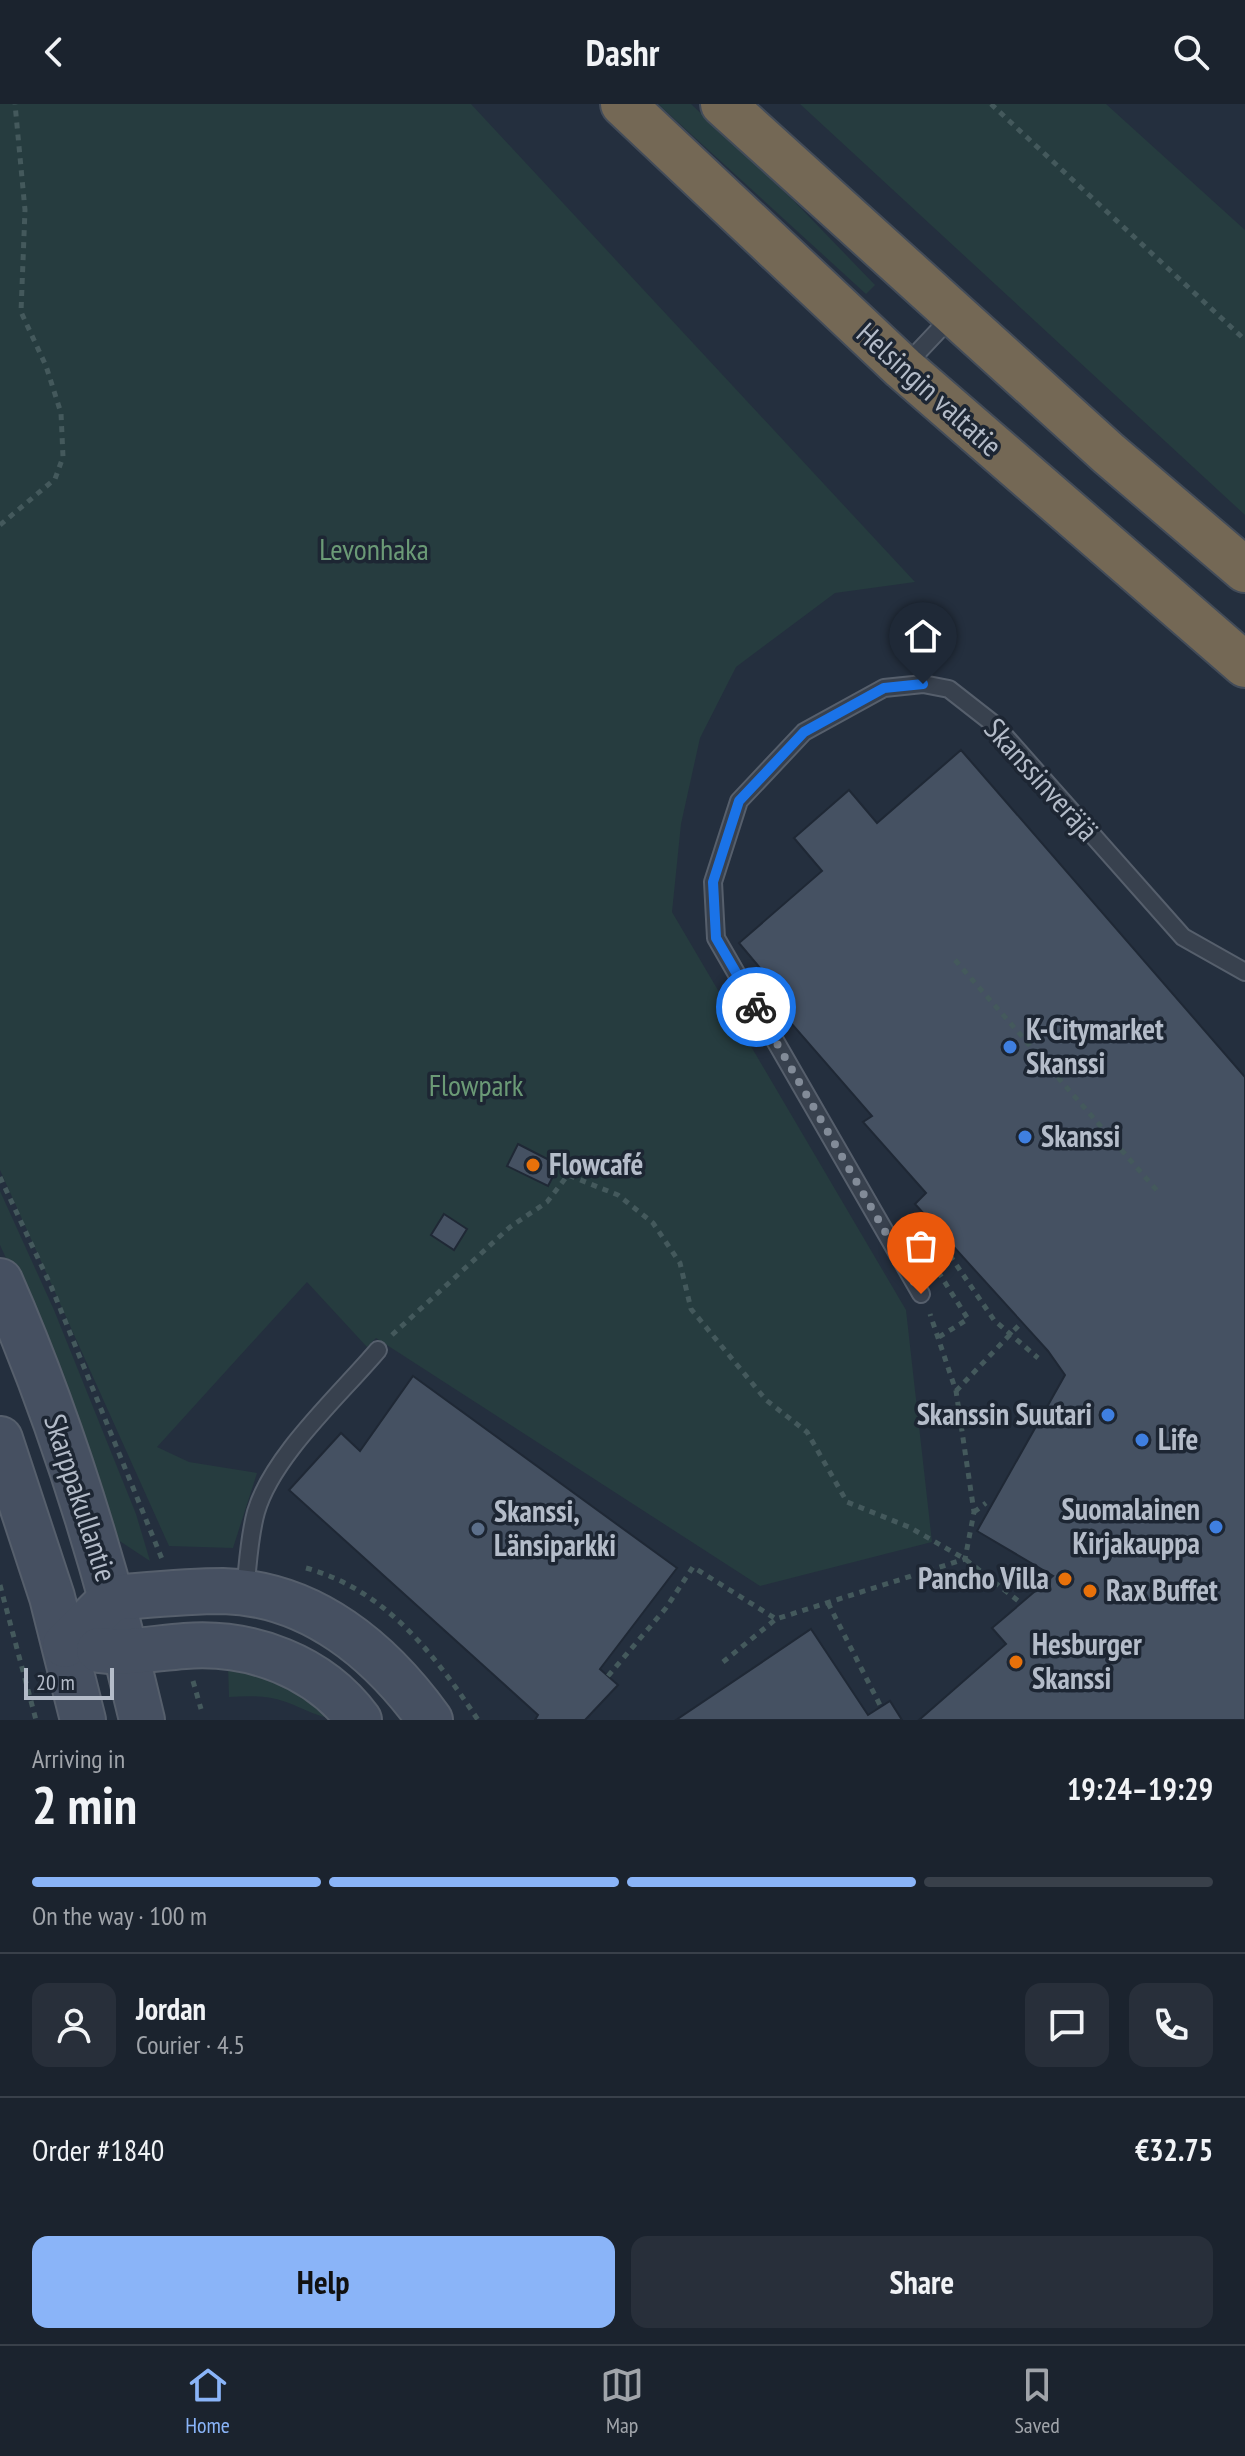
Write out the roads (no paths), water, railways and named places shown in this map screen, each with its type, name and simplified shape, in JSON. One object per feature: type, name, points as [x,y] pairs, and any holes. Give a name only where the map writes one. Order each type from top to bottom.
[{"type":"highway","name":"Helsingin valtatie","points":[[623,104],[903,368],[1245,665]]},
{"type":"highway","points":[[723,104],[953,315],[1245,570]]},
{"type":"main road","name":"Skarppakullantie","points":[[0,1281],[53,1410],[112,1598],[142,1720]]},
{"type":"main road","name":"Skarppakullantie","points":[[0,1439],[65,1645],[83,1720]]},
{"type":"main road","points":[[65,1645],[112,1598],[245,1593],[299,1608],[360,1642],[392,1670],[430,1720]]},
{"type":"main road","points":[[65,1645],[127,1654],[212,1645],[249,1649],[280,1660],[317,1680],[334,1692],[359,1720]]},
{"type":"lane","points":[[903,368],[953,315]]},
{"type":"lane","name":"Skanssinveräjä","points":[[921,1294],[716,938],[713,882],[739,801],[804,732],[884,688],[923,684],[949,689],[985,716],[1183,937],[1245,972]]},
{"type":"lane","points":[[245,1593],[256,1511],[270,1481],[289,1450],[378,1350]]},
{"type":"place","name":"K-Citymarket Skanssi","points":[[1010,1047]]},
{"type":"place","name":"Skanssi","points":[[1025,1137]]},
{"type":"place","name":"Flowcafé","points":[[533,1165]]},
{"type":"place","name":"Skanssin Suutari","points":[[1108,1415]]},
{"type":"place","name":"Life","points":[[1142,1440]]},
{"type":"place","name":"Suomalainen Kirjakauppa","points":[[1216,1527]]},
{"type":"place","name":"Skanssi, Länsiparkki","points":[[478,1529]]},
{"type":"place","name":"Pancho Villa","points":[[1065,1579]]},
{"type":"place","name":"Rax Buffet","points":[[1090,1591]]},
{"type":"place","name":"Hesburger Skanssi","points":[[1016,1662]]},
{"type":"park label","name":"Levonhaka","points":[[374,550]]},
{"type":"park label","name":"Flowpark","points":[[476,1086]]}]
